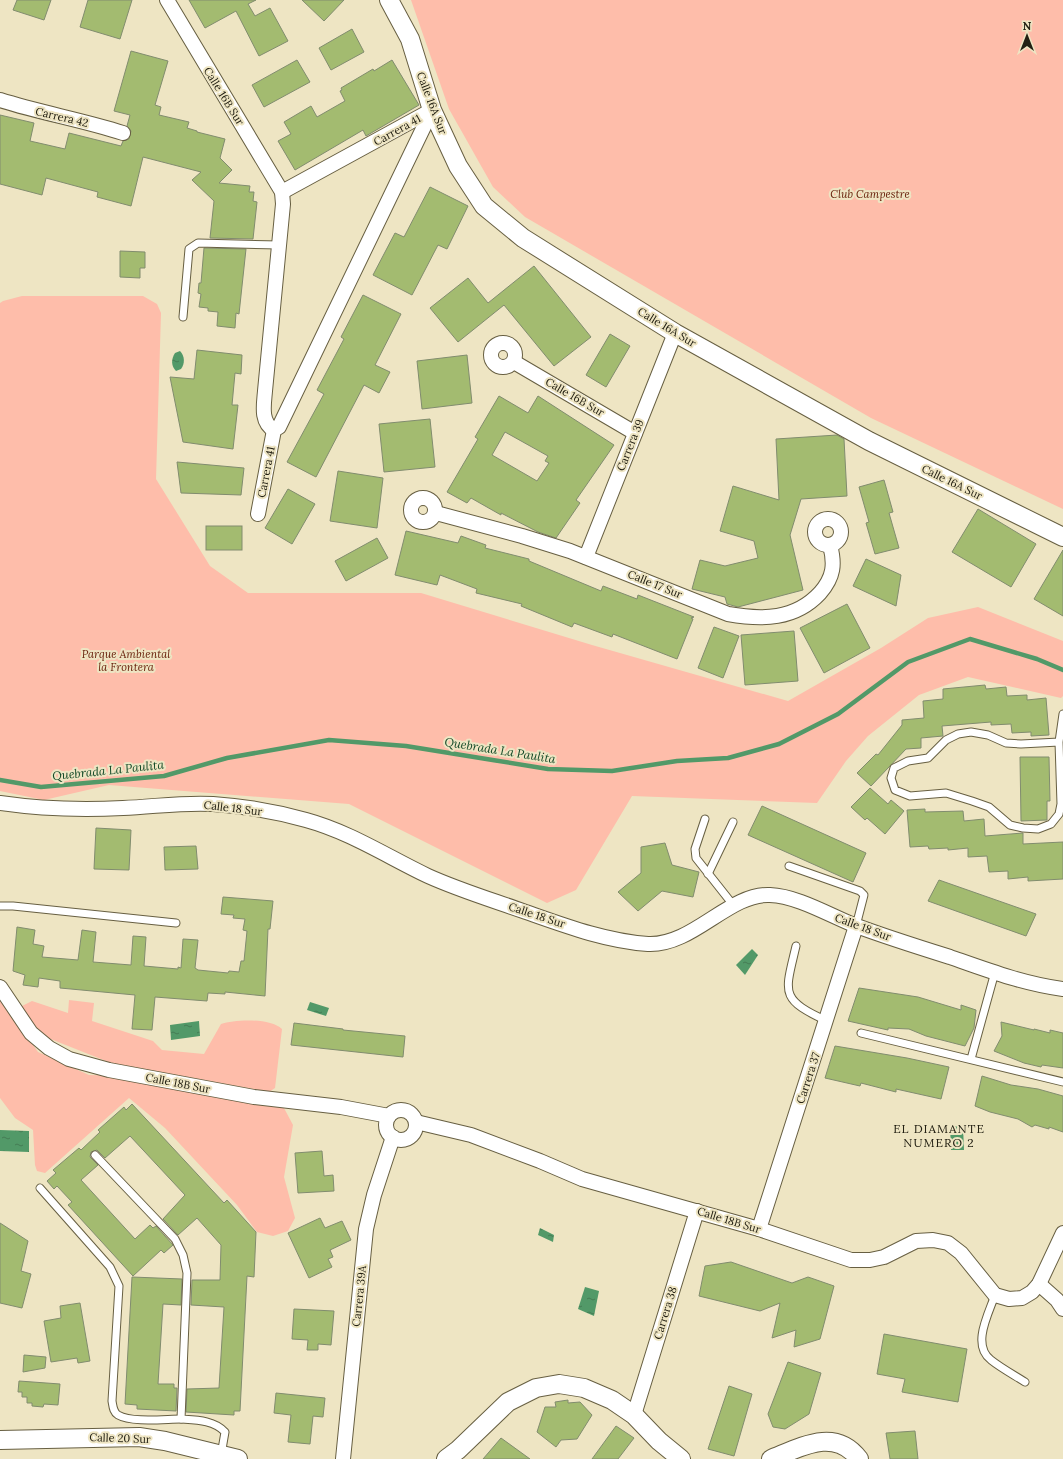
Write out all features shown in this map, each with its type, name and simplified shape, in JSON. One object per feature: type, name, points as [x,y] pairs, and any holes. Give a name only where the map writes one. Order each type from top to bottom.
[{"type":"street","name":"Calle 16B Sur","points":[[167,0],[282,192]]},
{"type":"street","name":"Calle 16A Sur","points":[[389,0],[410,40],[432,110],[458,166],[484,206],[524,238],[675,333],[869,440],[1063,537]]},
{"type":"street","name":"Carrera 42","points":[[0,100],[36,111],[102,126],[123,133]]},
{"type":"street","name":"Carrera 41","points":[[282,192],[432,110]]},
{"type":"street","name":"Carrera 41","points":[[258,514],[274,430],[280,427],[432,110]]},
{"type":"street","points":[[274,430],[269,427],[264,417],[278,245],[283,204],[282,192]]},
{"type":"street","name":"Carrera 39","points":[[586,557],[675,333]]},
{"type":"street","name":"Calle 16B Sur","points":[[514,362],[635,433]]},
{"type":"street","name":"Calle 17 Sur","points":[[436,513],[522,536],[586,557],[728,614],[750,618],[767,618],[784,615],[799,610],[812,601],[825,587],[832,574],[834,561],[830,544]]},
{"type":"street","name":"Calle 18 Sur","points":[[0,803],[70,809],[211,804],[246,808],[306,820],[340,832],[430,877],[555,922],[627,942],[652,944],[678,939],[750,898],[769,894],[789,898],[856,926],[995,972],[1063,990]]},
{"type":"street","name":"Carrera 37","points":[[759,1229],[827,1021],[856,926]]},
{"type":"street","name":"Calle 18B Sur","points":[[0,987],[32,1033],[49,1048],[69,1058],[109,1070],[254,1097],[341,1107],[389,1116]]},
{"type":"street","points":[[402,1110],[411,1114],[416,1122],[416,1127],[412,1136],[403,1140],[393,1137],[387,1130],[386,1125],[389,1116],[402,1110]]},
{"type":"street","name":"Calle 18B Sur","points":[[416,1122],[471,1135],[582,1178],[759,1229],[852,1260],[870,1260],[884,1257],[916,1241],[933,1240],[948,1243],[961,1253],[995,1294]]},
{"type":"street","name":"Carrera 39A","points":[[343,1459],[366,1229],[374,1195],[393,1137]]},
{"type":"street","name":"Carrera 38","points":[[634,1414],[697,1211]]},
{"type":"street","points":[[995,1294],[1009,1300],[1022,1298],[1032,1292],[1039,1284],[1063,1233]]},
{"type":"street","points":[[1039,1284],[1063,1309]]},
{"type":"street","points":[[446,1459],[458,1450],[508,1402],[536,1388],[559,1384],[584,1388],[612,1400],[634,1414],[659,1441],[680,1459]]},
{"type":"street","name":"Calle 20 Sur","points":[[0,1440],[139,1437],[165,1441],[229,1457]]},
{"type":"street","points":[[771,1459],[811,1443],[831,1441],[849,1448],[859,1459]]},
{"type":"lane","points":[[182,317],[189,249],[192,245],[198,243],[278,245]]},
{"type":"lane","points":[[1059,742],[1021,744],[1006,743],[988,735],[971,732],[958,734],[946,740],[928,758],[908,761],[894,768],[891,772],[891,778],[895,790],[904,795],[918,796],[946,794],[989,807],[1010,825],[1038,829],[1051,824],[1059,814],[1062,804],[1059,742],[1063,714]]},
{"type":"lane","points":[[705,819],[695,849],[696,858],[734,906]]},
{"type":"lane","points":[[708,874],[733,822]]},
{"type":"lane","points":[[789,866],[860,891],[864,895],[856,926]]},
{"type":"lane","points":[[0,906],[13,906],[176,923]]},
{"type":"lane","points":[[796,946],[787,982],[790,995],[797,1005],[827,1021]]},
{"type":"lane","points":[[971,1059],[995,972]]},
{"type":"lane","points":[[861,1033],[1063,1082]]},
{"type":"lane","points":[[95,1155],[175,1239],[183,1255],[187,1273],[181,1418]]},
{"type":"lane","points":[[40,1188],[110,1267],[119,1286],[112,1401],[114,1411],[117,1415],[128,1418],[181,1418],[202,1421],[219,1426],[225,1432],[229,1457]]},
{"type":"lane","points":[[995,1294],[983,1333],[981,1344],[984,1353],[990,1360],[1025,1382]]},
{"type":"green space","name":"Club Campestre","points":[[411,0],[1063,0],[1063,509],[871,418],[525,217],[493,187],[449,109]]},
{"type":"green space","name":"Parque Ambiental la Frontera","points":[[22,296],[143,296],[157,304],[161,313],[156,479],[210,566],[248,593],[421,593],[592,645],[788,701],[881,648],[928,618],[978,607],[1063,641],[1063,696],[1061,698],[968,677],[919,695],[868,736],[846,761],[817,803],[632,796],[576,890],[547,903],[349,804],[109,785],[44,800],[0,791],[0,303]]},
{"type":"green space","points":[[0,997],[38,1052],[89,1075],[129,1076],[284,1108],[293,1125],[284,1177],[295,1218],[288,1231],[273,1236],[257,1232],[237,1205],[165,1128],[129,1098],[45,1173],[37,1171],[35,1165],[33,1130],[15,1118],[0,1098]]},
{"type":"green space","points":[[69,1000],[94,1003],[92,1021],[153,1041],[162,1050],[204,1054],[221,1024],[227,1022],[253,1020],[277,1025],[282,1029],[275,1088],[269,1092],[111,1063],[43,1036],[22,1013],[22,1006],[32,1001],[68,1013]]},
{"type":"water","points":[[180,351],[183,355],[184,362],[181,369],[176,371],[172,365],[172,360],[175,353]]},
{"type":"water","points":[[752,949],[758,955],[745,975],[736,965]]},
{"type":"water","points":[[310,1002],[329,1008],[326,1016],[307,1010]]},
{"type":"water","points":[[199,1021],[200,1036],[171,1040],[170,1025]]},
{"type":"water","points":[[950,1126],[963,1126],[964,1150],[951,1150]]},
{"type":"water","points":[[0,1130],[29,1131],[29,1152],[0,1151]]},
{"type":"water","points":[[540,1228],[554,1235],[553,1242],[538,1235]]},
{"type":"water","points":[[585,1287],[599,1291],[594,1316],[578,1309]]},
{"type":"building","points":[[17,0],[51,0],[44,20],[13,10]]},
{"type":"building","points":[[88,0],[132,0],[120,39],[80,27]]},
{"type":"building","points":[[189,0],[256,0],[248,4],[255,16],[270,8],[288,41],[259,56],[236,11],[205,28]]},
{"type":"building","points":[[302,0],[344,0],[324,21]]},
{"type":"building","points":[[352,29],[364,52],[331,70],[319,48]]},
{"type":"building","points":[[131,51],[168,61],[155,105],[161,107],[159,115],[189,122],[187,128],[225,139],[220,158],[232,170],[219,183],[250,186],[249,192],[254,192],[253,201],[257,202],[253,239],[210,238],[214,201],[192,180],[201,172],[143,157],[131,206],[97,197],[98,192],[46,178],[42,195],[0,184],[0,115],[34,123],[30,141],[65,149],[69,133],[121,146],[123,141],[129,139],[131,131],[127,126],[130,115],[114,111]]},
{"type":"building","points":[[297,60],[310,82],[264,107],[252,85]]},
{"type":"building","points":[[392,60],[419,105],[366,136],[363,130],[295,170],[278,141],[291,134],[284,122],[311,106],[317,117],[345,101],[340,91],[342,90],[341,88],[373,69],[374,71]]},
{"type":"building","points":[[430,187],[468,206],[447,249],[438,245],[412,295],[373,275],[395,233],[404,237]]},
{"type":"building","points":[[204,248],[246,249],[239,314],[236,313],[235,328],[217,326],[218,312],[208,311],[208,308],[199,307],[201,294],[198,293],[199,283],[201,283]]},
{"type":"building","points":[[120,251],[145,252],[145,268],[140,268],[140,278],[120,277]]},
{"type":"building","points":[[534,266],[591,337],[554,366],[504,305],[458,342],[430,308],[468,278],[488,303]]},
{"type":"building","points":[[363,295],[401,314],[375,365],[390,372],[379,393],[364,385],[316,477],[287,462],[324,394],[317,390],[344,339],[341,337]]},
{"type":"building","points":[[610,334],[630,346],[606,387],[586,375]]},
{"type":"building","points":[[197,350],[242,355],[241,374],[235,373],[232,405],[238,405],[233,449],[183,442],[170,377],[194,379]]},
{"type":"building","points":[[467,355],[472,403],[422,409],[417,361]]},
{"type":"building","points":[[499,396],[528,413],[538,396],[614,445],[576,500],[580,503],[556,538],[538,532],[501,513],[501,515],[471,498],[467,503],[447,492],[478,439],[475,437]],"holes":[[[505,432],[548,456],[545,461],[549,463],[537,481],[492,455]]]},
{"type":"building","points":[[430,419],[435,467],[384,472],[379,424]]},
{"type":"building","points":[[837,435],[844,439],[847,496],[801,499],[790,535],[803,590],[738,607],[727,604],[725,597],[692,589],[700,560],[725,566],[758,558],[754,541],[720,531],[733,486],[779,500],[776,439]]},
{"type":"building","points":[[177,462],[244,468],[241,495],[181,493]]},
{"type":"building","points":[[338,471],[383,478],[377,528],[330,521]]},
{"type":"building","points":[[884,480],[893,512],[889,513],[899,548],[875,554],[866,523],[869,522],[859,487]]},
{"type":"building","points":[[288,489],[315,504],[292,544],[265,528]]},
{"type":"building","points":[[978,509],[1036,544],[1011,587],[952,552]]},
{"type":"building","points":[[206,526],[242,526],[242,550],[206,550]]},
{"type":"building","points":[[406,531],[458,543],[461,536],[486,545],[485,548],[529,559],[529,561],[601,591],[603,586],[637,599],[638,595],[694,617],[691,618],[693,619],[677,659],[613,634],[612,637],[574,623],[572,627],[521,606],[522,604],[476,593],[477,589],[440,575],[437,585],[395,575]]},
{"type":"building","points":[[377,538],[388,558],[346,581],[335,561]]},
{"type":"building","points":[[1063,550],[1063,616],[1034,599]]},
{"type":"building","points":[[866,559],[901,575],[896,606],[853,586]]},
{"type":"building","points":[[847,604],[870,648],[824,673],[800,628]]},
{"type":"building","points":[[714,627],[739,636],[723,678],[698,668]]},
{"type":"building","points":[[794,631],[798,681],[745,685],[741,635]]},
{"type":"building","points":[[985,685],[986,689],[1006,687],[1007,696],[1027,695],[1027,700],[1046,698],[1049,735],[1031,736],[1031,732],[1012,733],[1011,724],[991,725],[991,722],[942,726],[943,736],[921,738],[921,748],[906,749],[871,786],[857,773],[876,754],[878,755],[902,725],[902,720],[924,718],[923,701],[943,699],[943,689]]},
{"type":"building","points":[[1020,757],[1049,757],[1050,801],[1047,801],[1047,820],[1021,821]]},
{"type":"building","points":[[870,788],[888,804],[891,800],[904,811],[885,834],[867,818],[865,820],[851,807]]},
{"type":"building","points":[[762,806],[866,853],[853,882],[748,835]]},
{"type":"building","points":[[925,809],[925,812],[963,811],[964,821],[984,819],[985,836],[1023,833],[1023,844],[1063,842],[1063,879],[1028,881],[1028,877],[1008,879],[1008,871],[989,872],[987,856],[968,857],[968,848],[948,850],[948,848],[929,849],[928,846],[910,847],[907,810]]},
{"type":"building","points":[[96,828],[131,830],[129,870],[94,869]]},
{"type":"building","points":[[665,843],[672,865],[699,872],[693,897],[662,891],[638,911],[618,892],[641,873],[641,847]]},
{"type":"building","points":[[196,846],[198,869],[165,870],[164,847]]},
{"type":"building","points":[[939,880],[1036,914],[1026,936],[928,901]]},
{"type":"building","points":[[223,897],[273,901],[270,929],[268,929],[265,996],[225,992],[225,994],[208,993],[207,1001],[155,997],[152,1030],[132,1029],[135,995],[60,988],[60,981],[39,978],[38,987],[23,985],[25,975],[13,971],[17,927],[35,930],[33,944],[44,946],[42,957],[78,960],[82,930],[96,932],[93,962],[131,965],[133,936],[146,937],[144,966],[178,969],[178,967],[181,968],[183,939],[198,940],[195,968],[198,970],[228,973],[229,971],[239,972],[241,961],[244,961],[247,931],[243,930],[245,919],[233,918],[234,915],[221,914]]},
{"type":"building","points":[[859,988],[918,997],[961,1010],[961,1005],[976,1010],[974,1028],[965,1046],[926,1036],[909,1029],[888,1028],[888,1030],[848,1021]]},
{"type":"building","points":[[1001,1022],[1050,1033],[1050,1030],[1063,1033],[1063,1068],[1042,1065],[1041,1067],[1024,1063],[994,1051],[1002,1036]]},
{"type":"building","points":[[294,1023],[343,1030],[405,1036],[403,1057],[291,1045]]},
{"type":"building","points":[[835,1046],[907,1058],[949,1067],[941,1099],[896,1089],[896,1092],[861,1083],[860,1086],[825,1078]]},
{"type":"building","points":[[982,1076],[1011,1085],[1038,1089],[1063,1096],[1063,1132],[1049,1127],[1049,1129],[1035,1125],[1032,1127],[1018,1119],[990,1112],[975,1106]]},
{"type":"building","points":[[132,1104],[224,1203],[227,1200],[256,1232],[254,1277],[247,1276],[240,1411],[234,1411],[234,1415],[186,1412],[187,1389],[219,1388],[224,1307],[191,1305],[192,1280],[220,1280],[221,1245],[197,1218],[178,1235],[163,1219],[185,1195],[130,1136],[105,1158],[97,1150],[91,1152],[90,1157],[98,1165],[81,1180],[135,1239],[150,1225],[153,1228],[156,1226],[173,1245],[164,1253],[161,1250],[133,1276],[68,1205],[72,1202],[57,1186],[54,1189],[47,1181],[56,1173],[53,1170],[79,1148],[81,1150],[100,1132],[98,1130],[124,1107],[126,1110]]},
{"type":"building","points":[[322,1151],[324,1176],[333,1175],[334,1191],[298,1193],[295,1153]]},
{"type":"building","points":[[320,1218],[325,1228],[342,1221],[351,1240],[330,1250],[333,1257],[328,1259],[332,1267],[309,1278],[288,1233]]},
{"type":"building","points":[[0,1223],[28,1241],[21,1271],[31,1274],[22,1308],[0,1303]]},
{"type":"building","points":[[731,1262],[792,1283],[808,1277],[834,1286],[820,1339],[794,1347],[796,1330],[772,1338],[780,1303],[760,1311],[699,1296],[705,1266]]},
{"type":"building","points":[[132,1277],[182,1279],[181,1305],[163,1304],[158,1384],[174,1384],[174,1388],[177,1388],[176,1411],[137,1409],[137,1405],[125,1404]]},
{"type":"building","points":[[80,1303],[90,1361],[78,1363],[77,1358],[51,1362],[44,1321],[61,1318],[60,1306]]},
{"type":"building","points":[[294,1309],[334,1311],[331,1345],[318,1344],[318,1350],[307,1350],[308,1340],[292,1339]]},
{"type":"building","points":[[884,1334],[967,1349],[958,1402],[902,1392],[905,1379],[877,1374]]},
{"type":"building","points":[[24,1355],[46,1357],[45,1368],[23,1372]]},
{"type":"building","points":[[788,1362],[821,1373],[809,1414],[785,1429],[773,1427],[768,1414]]},
{"type":"building","points":[[19,1381],[60,1384],[58,1405],[44,1404],[43,1407],[32,1406],[32,1403],[27,1403],[27,1397],[22,1397],[22,1392],[18,1392]]},
{"type":"building","points":[[729,1386],[752,1394],[734,1456],[708,1449]]},
{"type":"building","points":[[276,1393],[325,1398],[323,1417],[313,1416],[310,1444],[288,1442],[291,1415],[274,1413]]},
{"type":"building","points":[[568,1400],[568,1403],[580,1402],[592,1415],[577,1439],[561,1440],[556,1447],[537,1432],[545,1407],[556,1407],[555,1402]]},
{"type":"building","points":[[616,1426],[634,1438],[618,1459],[592,1459]]},
{"type":"building","points":[[915,1431],[918,1459],[890,1459],[886,1433]]},
{"type":"building","points":[[501,1438],[530,1459],[483,1459]]},
{"type":"waterway","name":"Quebrada La Paulita","points":[[0,780],[41,787],[164,776],[227,758],[329,740],[406,746],[548,769],[612,771],[677,761],[728,758],[779,744],[838,714],[908,662],[970,639],[1037,659],[1063,670]]},
{"type":"district","name":"EL DIAMANTE NUMERO 2","points":[[939,1135]]}]
